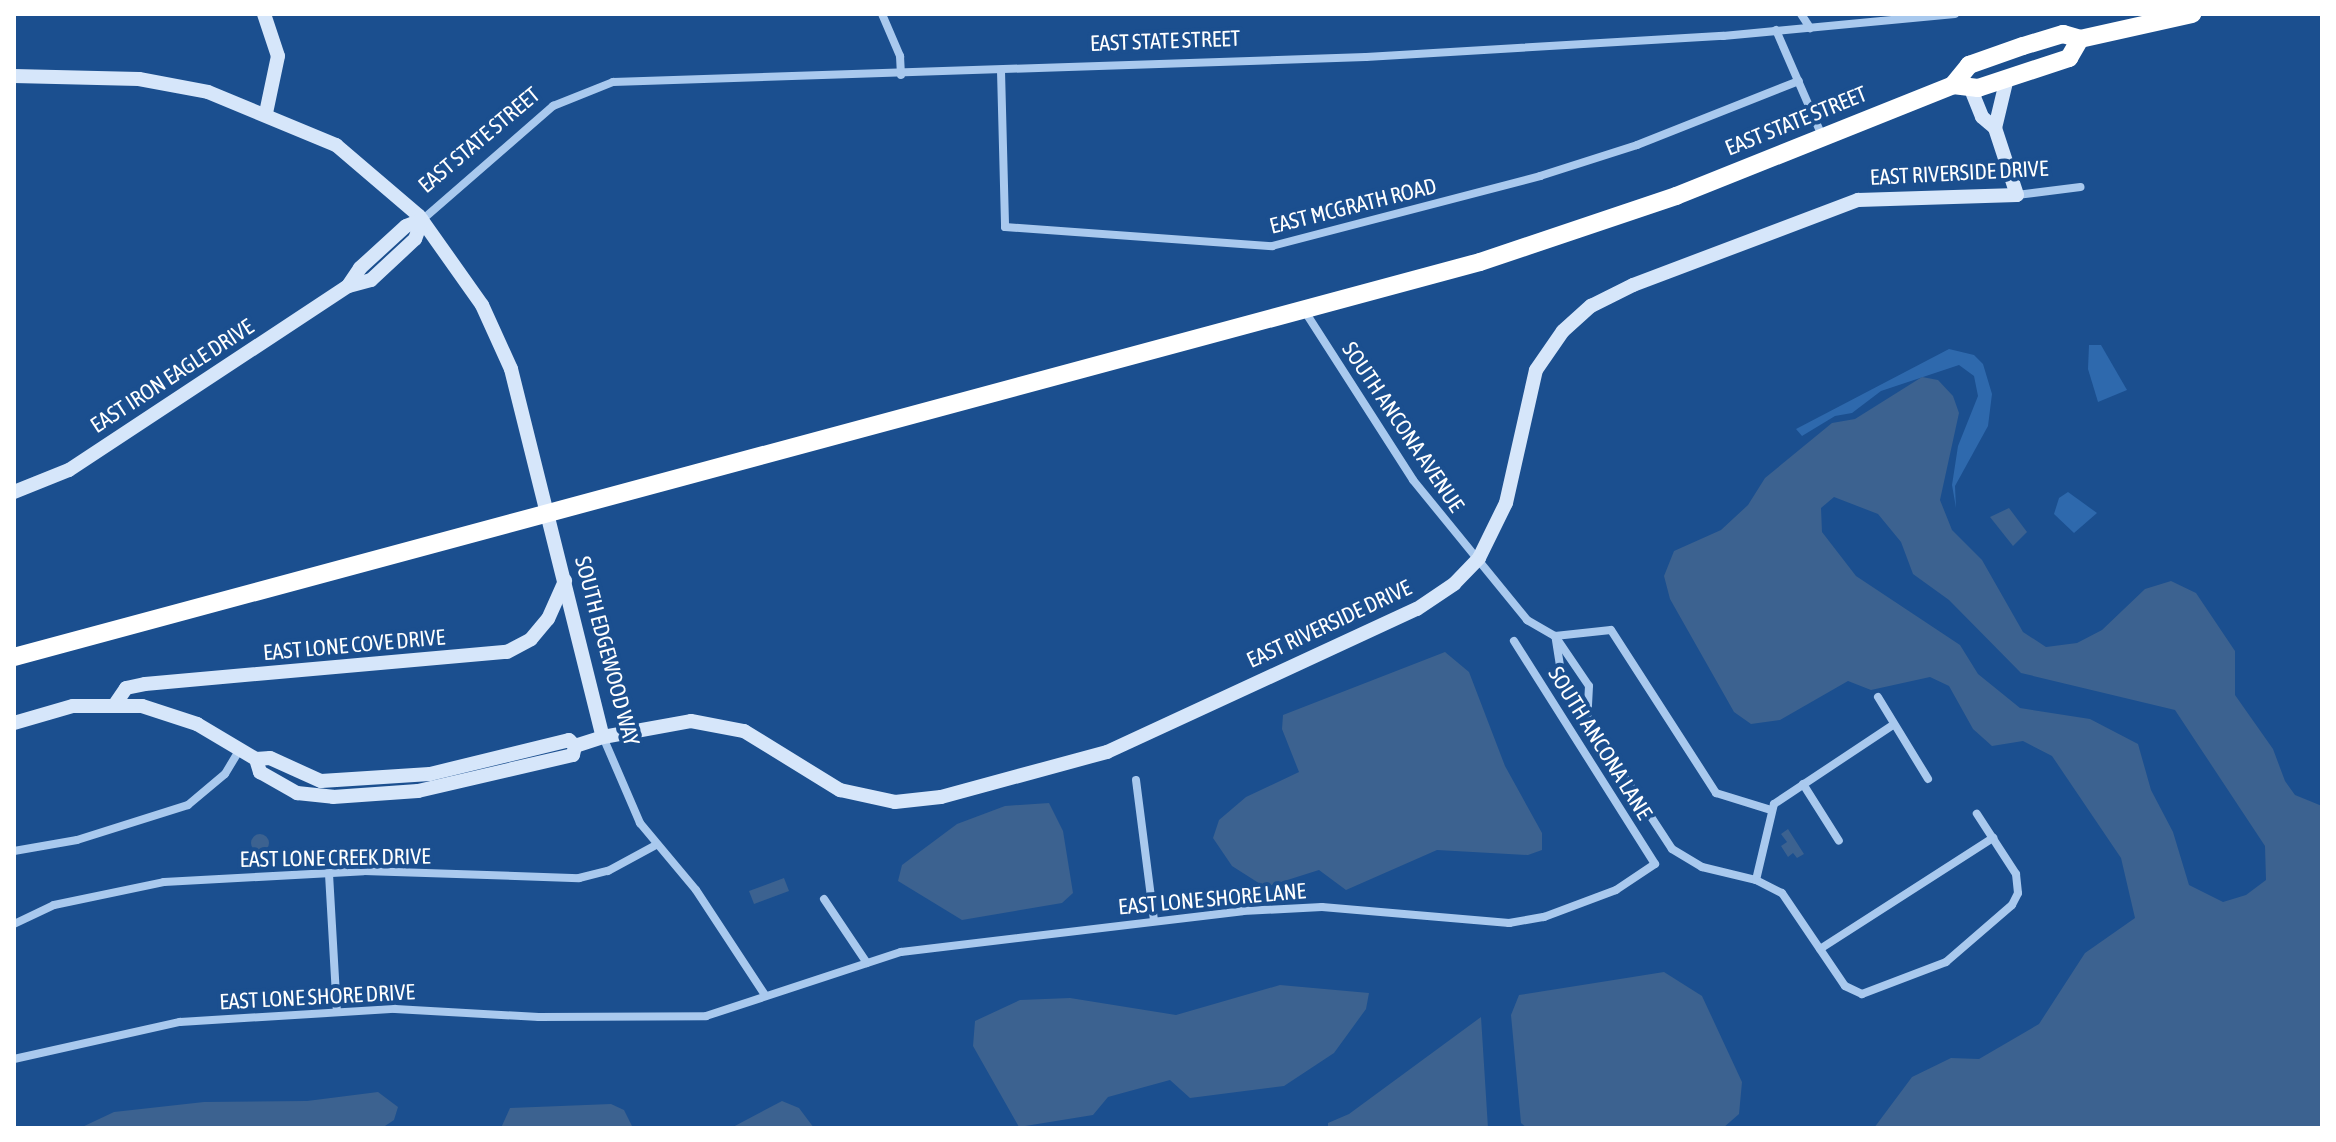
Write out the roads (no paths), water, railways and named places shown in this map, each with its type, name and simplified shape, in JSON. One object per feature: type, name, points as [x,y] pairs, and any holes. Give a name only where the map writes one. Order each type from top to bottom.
[{"type":"highway","name":"EAST STATE STREET","points":[[1962,86],[1969,65],[2063,34],[2080,39],[2192,14]]},
{"type":"highway","name":"EAST STATE STREET","points":[[14,657],[1515,251],[1676,196],[1822,136],[1962,86],[2007,78],[2069,58],[2080,39]]},
{"type":"street","points":[[14,76],[161,82],[266,113],[278,56],[264,14]]},
{"type":"street","points":[[882,14],[895,42],[901,75]]},
{"type":"street","points":[[1801,14],[1810,28]]},
{"type":"street","name":"EAST STATE STREET","points":[[422,220],[553,106],[591,88],[663,79],[901,75],[1366,57],[1810,28],[1955,14]]},
{"type":"street","points":[[1776,30],[1822,136]]},
{"type":"street","name":"EAST MCGRATH ROAD","points":[[1001,71],[1005,227],[1272,246],[1540,176],[1637,145],[1799,81]]},
{"type":"street","points":[[1995,128],[2007,78]]},
{"type":"street","points":[[1962,86],[1982,117],[1995,128],[2017,195]]},
{"type":"street","name":"SOUTH EDGEWOOD WAY","points":[[266,113],[336,145],[422,220],[462,271],[496,333],[520,399],[603,737],[640,823],[696,890],[765,995]]},
{"type":"street","name":"EAST RIVERSIDE DRIVE","points":[[14,723],[73,706],[116,703],[181,717],[256,759],[260,772],[277,785],[333,797],[456,786],[573,755],[575,746],[603,737],[663,724],[714,723],[761,740],[840,790],[895,802],[941,797],[1107,752],[1417,609],[1479,558],[1506,503],[1536,370],[1563,331],[1591,306],[1633,285],[1858,200],[2017,195],[2080,187]]},
{"type":"street","name":"EAST IRON EAGLE DRIVE","points":[[14,492],[69,470],[348,286],[360,268],[406,226],[422,220]]},
{"type":"street","name":"SOUTH ANCONA AVENUE","points":[[1304,309],[1413,480],[1527,620],[1555,636]]},
{"type":"street","name":"EAST LONE COVE DRIVE","points":[[116,703],[126,688],[145,684],[507,652],[531,639],[548,619],[565,581]]},
{"type":"street","points":[[1555,636],[1611,630],[1716,793],[1771,810]]},
{"type":"street","points":[[1555,636],[1561,672],[1585,708]]},
{"type":"street","points":[[1555,636],[1589,686],[1585,708],[1587,719],[1672,849],[1702,867],[1756,880],[1787,897],[1845,986],[1862,994],[1963,951],[2018,893],[2016,874],[1977,814]]},
{"type":"street","name":"SOUTH ANCONA LANE","points":[[1514,641],[1655,864]]},
{"type":"street","points":[[1878,697],[1928,779]]},
{"type":"street","points":[[1756,880],[1771,810],[1803,784],[1893,725]]},
{"type":"street","points":[[14,851],[77,840],[188,805],[225,774],[240,749]]},
{"type":"street","points":[[1136,780],[1154,920]]},
{"type":"street","points":[[1803,784],[1839,841]]},
{"type":"street","points":[[1820,949],[1993,838]]},
{"type":"street","name":"EAST LONE CREEK DRIVE","points":[[14,924],[54,905],[164,882],[329,874],[579,878],[608,871],[656,845]]},
{"type":"street","name":"EAST LONE SHORE LANE","points":[[765,995],[867,963],[935,946],[1154,920],[1322,907],[1509,923],[1581,906],[1655,864]]},
{"type":"street","points":[[329,874],[337,1012]]},
{"type":"street","points":[[824,899],[867,963]]},
{"type":"street","name":"EAST LONE SHORE DRIVE","points":[[14,1059],[180,1022],[337,1012],[706,1016],[765,995]]}]
